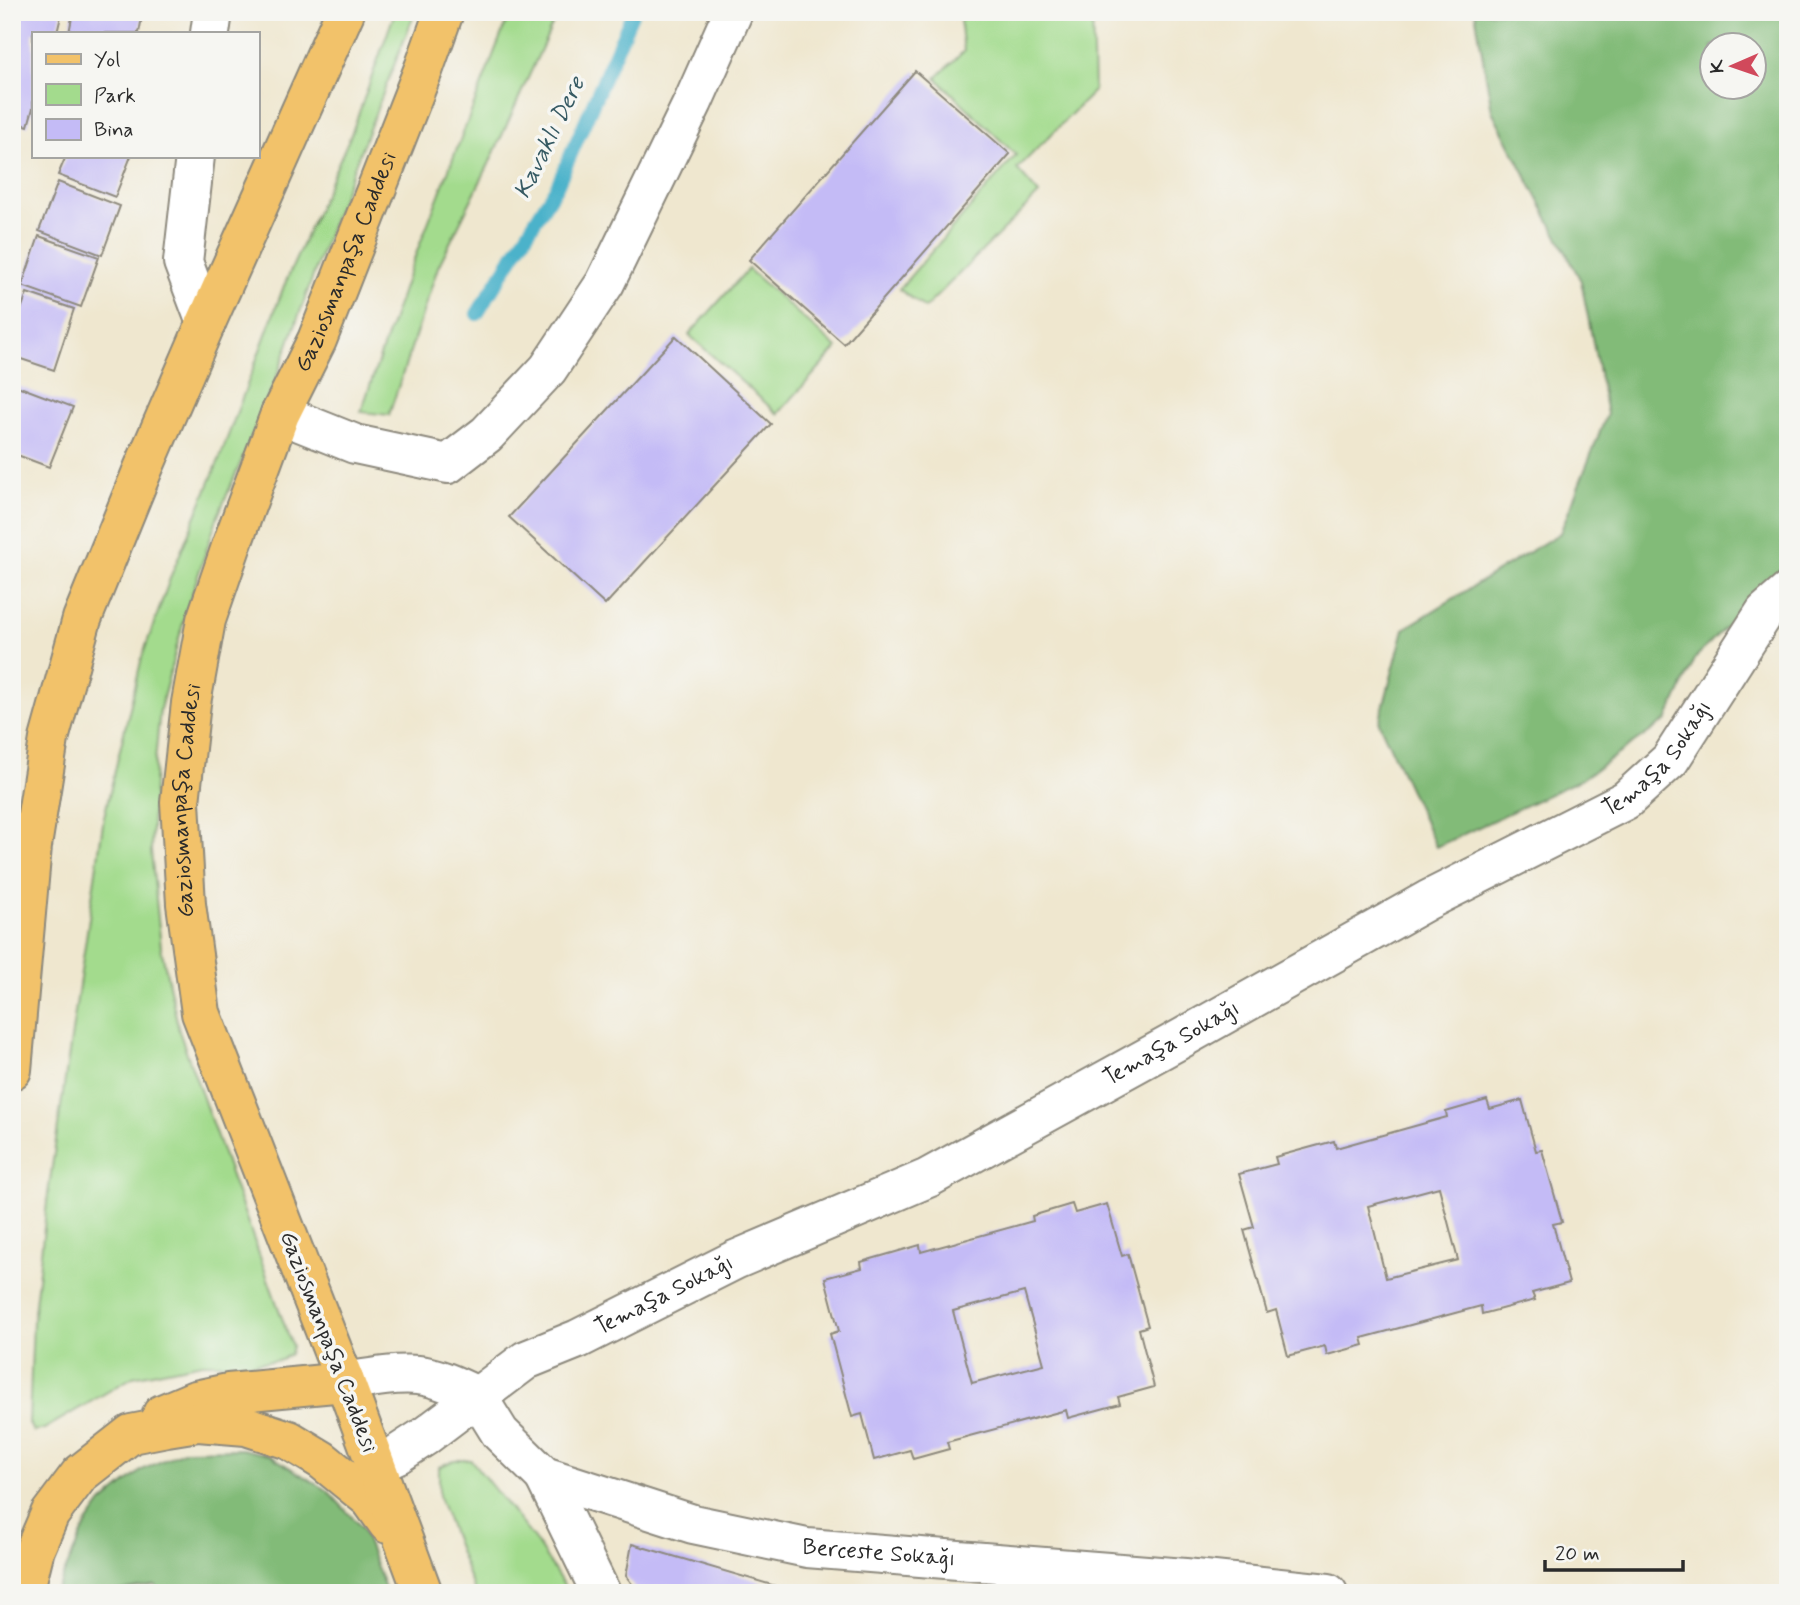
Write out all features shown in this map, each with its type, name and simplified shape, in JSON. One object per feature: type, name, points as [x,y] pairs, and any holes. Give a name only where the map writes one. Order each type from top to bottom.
[{"type":"main road","points":[[12,1070],[32,846],[49,739],[82,620],[206,323],[345,12]]},
{"type":"main road","name":"Gaziosmanpaşa Caddesi","points":[[423,1593],[345,1382],[201,1013],[186,904],[180,802],[191,703],[206,620],[281,414],[317,340],[444,12]]},
{"type":"main road","points":[[24,1593],[35,1549],[50,1514],[80,1474],[131,1434],[165,1412],[195,1400],[228,1393],[345,1382]]},
{"type":"main road","points":[[131,1434],[198,1422],[246,1426],[289,1440],[322,1460],[370,1499],[406,1548]]},
{"type":"street","points":[[210,32],[212,12]]},
{"type":"street","points":[[281,414],[355,443],[448,464],[486,434],[548,369],[605,283],[693,102],[733,12]]},
{"type":"street","points":[[195,158],[183,262],[206,323]]},
{"type":"street","name":"Temaşa Sokağı","points":[[374,1465],[398,1454],[424,1437],[526,1360],[578,1339],[735,1260],[928,1178],[1428,900],[1626,800],[1670,761],[1765,612],[1788,592]]},
{"type":"street","points":[[345,1382],[391,1375],[420,1375],[448,1383],[477,1396]]},
{"type":"street","name":"Berceste Sokağı","points":[[477,1396],[500,1433],[544,1476],[693,1524],[807,1548],[1185,1578],[1328,1593]]},
{"type":"street","points":[[544,1476],[601,1593]]},
{"type":"green space","points":[[395,12],[415,12],[331,226],[273,387],[217,518],[186,612],[160,709],[155,761],[151,851],[161,947],[179,1031],[292,1346],[290,1354],[281,1360],[202,1363],[133,1377],[44,1429],[33,1432],[29,1423],[33,1321],[48,1194],[104,817],[142,657],[284,286],[352,132]]},
{"type":"green space","points":[[510,12],[558,12],[489,164],[438,267],[389,415],[361,412],[409,272]]},
{"type":"green space","points":[[959,12],[1092,12],[1094,91],[1017,169],[1039,194],[925,308],[899,289],[1016,155],[936,78],[964,51]]},
{"type":"green space","points":[[1475,12],[1788,12],[1788,562],[1696,657],[1667,720],[1582,779],[1436,847],[1379,723],[1404,629],[1560,533],[1607,414],[1581,281],[1492,111]]},
{"type":"green space","points":[[748,269],[837,348],[778,414],[689,335]]},
{"type":"green space","points":[[242,1449],[269,1455],[328,1491],[362,1528],[387,1593],[159,1593],[156,1585],[106,1593],[55,1593],[86,1525],[102,1503],[142,1470],[185,1450]]},
{"type":"green space","points":[[454,1460],[471,1460],[534,1539],[569,1593],[475,1593],[439,1497],[439,1467]]},
{"type":"building","points":[[12,12],[62,12],[57,32],[32,32],[32,112],[28,126],[12,121]]},
{"type":"building","points":[[73,12],[143,12],[139,32],[69,32]]},
{"type":"building","points":[[915,71],[1010,154],[844,344],[749,260]]},
{"type":"building","points":[[65,158],[130,158],[115,197],[58,175]]},
{"type":"building","points":[[58,182],[120,206],[102,255],[39,231]]},
{"type":"building","points":[[39,236],[99,257],[81,307],[22,286]]},
{"type":"building","points":[[27,293],[74,309],[54,370],[12,356],[12,335]]},
{"type":"building","points":[[676,336],[771,424],[605,605],[509,517]]},
{"type":"building","points":[[12,384],[73,407],[49,467],[12,453]]},
{"type":"building","points":[[1487,1100],[1490,1109],[1522,1100],[1536,1151],[1542,1150],[1562,1222],[1553,1224],[1569,1283],[1532,1293],[1535,1300],[1482,1314],[1481,1306],[1362,1338],[1364,1345],[1327,1355],[1325,1346],[1288,1356],[1276,1310],[1267,1313],[1244,1230],[1254,1227],[1239,1174],[1277,1164],[1275,1157],[1334,1141],[1336,1148],[1447,1117],[1446,1112]],"holes":[[[1439,1187],[1458,1260],[1386,1278],[1368,1206]]]},
{"type":"building","points":[[1072,1204],[1075,1213],[1107,1204],[1122,1256],[1128,1254],[1148,1326],[1139,1329],[1154,1387],[1118,1397],[1120,1404],[1068,1418],[1066,1410],[947,1442],[949,1449],[913,1459],[910,1450],[874,1460],[862,1414],[852,1417],[830,1334],[839,1331],[825,1278],[862,1268],[861,1262],[920,1245],[921,1252],[1033,1221],[1032,1216]],"holes":[[[1024,1292],[1044,1364],[972,1383],[953,1311]]]},
{"type":"building","points":[[632,1544],[796,1592],[639,1593],[626,1576]]},
{"type":"waterway","name":"Kavaklı Dere","points":[[477,314],[557,186],[633,12]]}]
